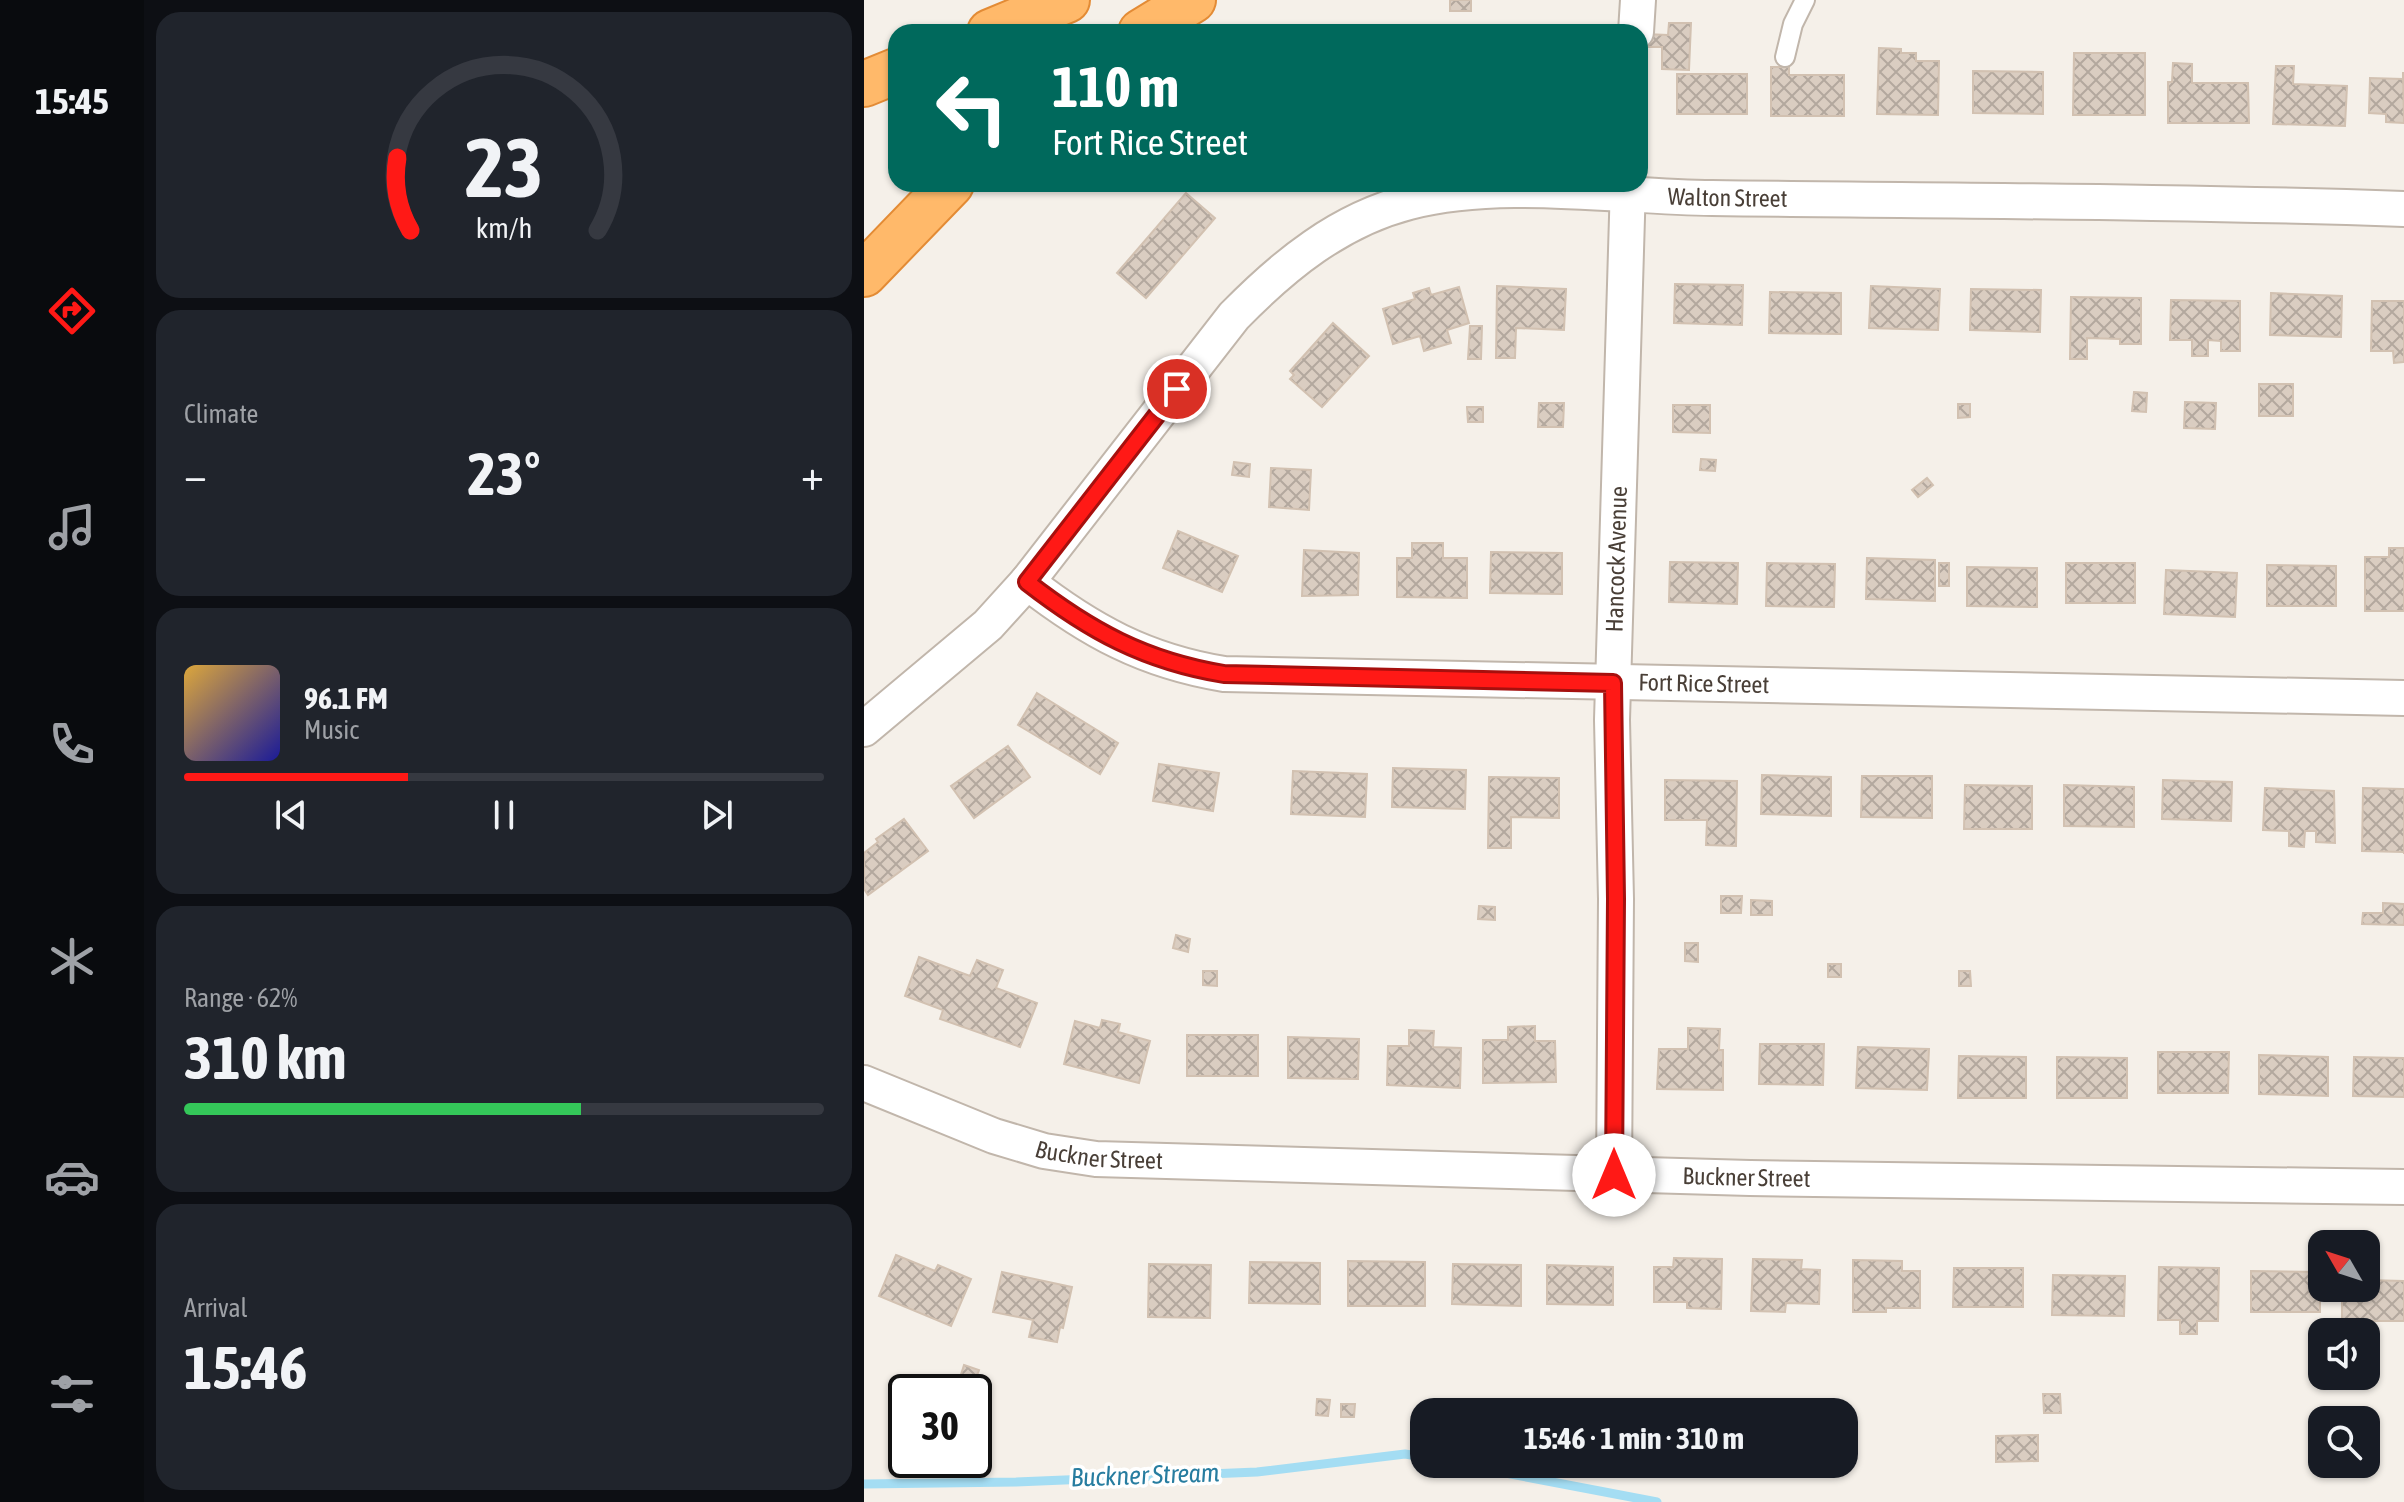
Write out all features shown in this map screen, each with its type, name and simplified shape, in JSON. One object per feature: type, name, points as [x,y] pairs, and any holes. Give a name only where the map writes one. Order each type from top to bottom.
[{"type":"highway","points":[[1009,24],[1067,0]]},
{"type":"highway","points":[[1154,24],[1193,0]]},
{"type":"highway","points":[[864,84],[888,74]]},
{"type":"highway","points":[[864,274],[943,192]]},
{"type":"street","points":[[1636,24],[1638,0]]},
{"type":"street","name":"Walton Street","points":[[1648,191],[1705,198],[2404,209]]},
{"type":"street","name":"Walton Street","points":[[1027,582],[1234,316],[1271,279],[1312,246],[1366,216],[1409,202],[1486,192]]},
{"type":"street","name":"Hancock Avenue","points":[[1614,1175],[1616,899],[1613,683],[1628,192]]},
{"type":"street","points":[[864,729],[988,625],[1027,582]]},
{"type":"street","name":"Fort Rice Street","points":[[1027,582],[1112,639],[1154,658],[1224,674],[2404,698]]},
{"type":"street","name":"Buckner Street","points":[[864,1083],[994,1136],[1044,1151],[1096,1159],[1614,1175],[2404,1187]]},
{"type":"lane","points":[[1785,57],[1793,24],[1805,0]]},
{"type":"building","points":[[1450,0],[1471,0],[1471,11],[1450,11]]},
{"type":"building","points":[[1669,23],[1691,23],[1689,70],[1662,69],[1662,47],[1648,47],[1648,34],[1668,35]]},
{"type":"building","points":[[1879,48],[1916,53],[1916,61],[1939,61],[1938,115],[1877,114]]},
{"type":"building","points":[[2074,53],[2145,53],[2145,115],[2073,115]]},
{"type":"building","points":[[2173,63],[2192,64],[2192,83],[2248,83],[2249,123],[2168,123],[2168,82],[2172,82]]},
{"type":"building","points":[[2276,66],[2294,66],[2293,84],[2347,86],[2345,126],[2273,124]]},
{"type":"building","points":[[1771,67],[1789,67],[1789,75],[1844,75],[1844,116],[1771,116]]},
{"type":"building","points":[[1973,71],[2043,72],[2043,114],[1973,113]]},
{"type":"building","points":[[2403,72],[2404,123],[2386,122],[2386,114],[2369,113],[2370,78],[2403,79]]},
{"type":"building","points":[[1677,74],[1747,74],[1747,114],[1677,114]]},
{"type":"building","points":[[1186,193],[1215,218],[1146,298],[1117,273]]},
{"type":"building","points":[[1675,284],[1743,285],[1742,325],[1674,323]]},
{"type":"building","points":[[1497,286],[1566,289],[1564,330],[1516,328],[1515,358],[1496,358]]},
{"type":"building","points":[[1871,286],[1940,289],[1938,330],[1869,328]]},
{"type":"building","points":[[1459,287],[1469,323],[1447,330],[1451,343],[1424,351],[1420,336],[1393,344],[1383,309],[1415,299],[1413,293],[1429,288],[1431,295]]},
{"type":"building","points":[[1971,289],[2041,290],[2040,332],[1970,330]]},
{"type":"building","points":[[1770,292],[1841,293],[1841,334],[1769,333]]},
{"type":"building","points":[[2271,293],[2342,296],[2341,337],[2270,335]]},
{"type":"building","points":[[2071,297],[2141,298],[2141,344],[2120,344],[2120,339],[2087,338],[2087,359],[2070,359]]},
{"type":"building","points":[[2171,300],[2240,301],[2240,351],[2221,351],[2221,341],[2208,340],[2208,356],[2192,356],[2192,340],[2170,340]]},
{"type":"building","points":[[2372,301],[2404,301],[2404,362],[2394,363],[2393,351],[2371,351]]},
{"type":"building","points":[[1333,323],[1369,356],[1322,407],[1290,379],[1294,375],[1290,371]]},
{"type":"building","points":[[1470,326],[1482,326],[1481,359],[1468,359]]},
{"type":"building","points":[[2259,384],[2293,384],[2293,416],[2259,416]]},
{"type":"building","points":[[2134,392],[2147,393],[2146,412],[2132,411]]},
{"type":"building","points":[[2185,402],[2216,403],[2215,429],[2184,428]]},
{"type":"building","points":[[1539,403],[1564,403],[1563,427],[1538,427]]},
{"type":"building","points":[[1958,404],[1970,404],[1970,417],[1958,418]]},
{"type":"building","points":[[1673,405],[1710,405],[1710,433],[1673,432]]},
{"type":"building","points":[[1467,407],[1483,407],[1483,422],[1468,422]]},
{"type":"building","points":[[1701,459],[1716,460],[1715,471],[1700,470]]},
{"type":"building","points":[[1234,462],[1250,464],[1249,477],[1232,475]]},
{"type":"building","points":[[1271,468],[1311,470],[1309,510],[1269,507]]},
{"type":"building","points":[[1927,478],[1933,485],[1918,497],[1912,490]]},
{"type":"building","points":[[1178,531],[1238,556],[1222,592],[1163,568]]},
{"type":"building","points":[[1412,543],[1443,543],[1443,558],[1467,558],[1467,598],[1397,597],[1397,558],[1412,558]]},
{"type":"building","points":[[2389,548],[2404,548],[2404,611],[2365,611],[2365,557],[2389,557]]},
{"type":"building","points":[[1304,550],[1359,553],[1358,595],[1302,596]]},
{"type":"building","points":[[1491,552],[1562,553],[1562,594],[1490,593]]},
{"type":"building","points":[[1867,558],[1935,560],[1935,601],[1866,599]]},
{"type":"building","points":[[1670,562],[1738,563],[1737,604],[1669,602]]},
{"type":"building","points":[[1767,563],[1835,564],[1834,607],[1766,606]]},
{"type":"building","points":[[1939,563],[1949,563],[1949,586],[1939,586]]},
{"type":"building","points":[[2066,563],[2135,563],[2135,603],[2066,603]]},
{"type":"building","points":[[2267,565],[2336,566],[2336,606],[2267,606]]},
{"type":"building","points":[[1967,567],[2037,568],[2037,607],[1967,606]]},
{"type":"building","points":[[2166,570],[2237,573],[2235,617],[2164,614]]},
{"type":"building","points":[[1037,693],[1118,743],[1100,774],[1018,725]]},
{"type":"building","points":[[1008,746],[1030,777],[974,818],[951,786]]},
{"type":"building","points":[[1159,764],[1219,773],[1213,811],[1153,801]]},
{"type":"building","points":[[1393,768],[1466,770],[1465,809],[1392,807]]},
{"type":"building","points":[[1293,771],[1367,774],[1365,817],[1291,814]]},
{"type":"building","points":[[1762,775],[1831,777],[1831,816],[1761,814]]},
{"type":"building","points":[[1862,776],[1932,776],[1932,818],[1861,817]]},
{"type":"building","points":[[1489,777],[1559,778],[1559,818],[1511,817],[1511,848],[1488,848]]},
{"type":"building","points":[[1665,780],[1737,781],[1736,846],[1706,845],[1707,820],[1665,820]]},
{"type":"building","points":[[2163,780],[2232,782],[2231,821],[2162,819]]},
{"type":"building","points":[[1965,785],[2032,786],[2032,829],[1964,829]]},
{"type":"building","points":[[2064,785],[2134,787],[2134,827],[2064,826]]},
{"type":"building","points":[[2265,788],[2334,791],[2335,843],[2316,842],[2316,831],[2305,831],[2304,847],[2289,846],[2289,831],[2263,830]]},
{"type":"building","points":[[2363,788],[2404,789],[2404,852],[2362,851]]},
{"type":"building","points":[[904,819],[928,851],[868,895],[864,889],[864,853],[878,842],[876,839]]},
{"type":"building","points":[[1721,896],[1742,896],[1741,913],[1721,913]]},
{"type":"building","points":[[1751,900],[1772,901],[1772,915],[1751,915]]},
{"type":"building","points":[[2383,903],[2404,904],[2404,925],[2362,924],[2363,913],[2383,913]]},
{"type":"building","points":[[1479,906],[1495,907],[1495,920],[1478,919]]},
{"type":"building","points":[[1176,935],[1190,939],[1188,952],[1173,948]]},
{"type":"building","points":[[1685,943],[1698,943],[1698,962],[1685,961]]},
{"type":"building","points":[[919,957],[970,976],[977,960],[1003,970],[996,988],[1037,1003],[1020,1047],[940,1019],[943,1010],[905,996]]},
{"type":"building","points":[[1828,964],[1841,964],[1841,977],[1828,977]]},
{"type":"building","points":[[1203,971],[1217,971],[1217,986],[1203,985]]},
{"type":"building","points":[[1959,971],[1970,971],[1971,986],[1959,986]]},
{"type":"building","points":[[1102,1020],[1120,1024],[1118,1032],[1150,1041],[1139,1083],[1064,1064],[1075,1021],[1100,1028]]},
{"type":"building","points":[[1535,1026],[1535,1041],[1555,1041],[1556,1082],[1483,1083],[1483,1040],[1508,1040],[1508,1027]]},
{"type":"building","points":[[1688,1028],[1720,1029],[1723,1090],[1657,1089],[1659,1049],[1688,1049]]},
{"type":"building","points":[[1409,1030],[1434,1031],[1433,1047],[1461,1048],[1460,1088],[1387,1085],[1388,1046],[1409,1046]]},
{"type":"building","points":[[1187,1035],[1258,1035],[1258,1076],[1187,1076]]},
{"type":"building","points":[[1288,1037],[1359,1039],[1358,1079],[1288,1078]]},
{"type":"building","points":[[1760,1044],[1824,1044],[1823,1085],[1759,1084]]},
{"type":"building","points":[[1858,1047],[1929,1049],[1927,1090],[1856,1088]]},
{"type":"building","points":[[2158,1052],[2229,1052],[2228,1093],[2158,1093]]},
{"type":"building","points":[[2259,1055],[2328,1057],[2328,1096],[2259,1094]]},
{"type":"building","points":[[1959,1056],[2026,1057],[2026,1098],[1958,1098]]},
{"type":"building","points":[[2057,1057],[2127,1058],[2127,1098],[2057,1098]]},
{"type":"building","points":[[2354,1057],[2404,1058],[2404,1097],[2353,1096]]},
{"type":"building","points":[[896,1255],[935,1271],[938,1265],[971,1279],[951,1326],[879,1296]]},
{"type":"building","points":[[1674,1258],[1722,1259],[1721,1309],[1687,1308],[1687,1302],[1654,1302],[1654,1267],[1673,1267]]},
{"type":"building","points":[[1753,1259],[1802,1260],[1801,1269],[1820,1270],[1819,1304],[1786,1303],[1785,1312],[1751,1311]]},
{"type":"building","points":[[1853,1260],[1902,1261],[1902,1271],[1920,1271],[1920,1308],[1853,1312]]},
{"type":"building","points":[[1348,1261],[1425,1262],[1425,1306],[1348,1306]]},
{"type":"building","points":[[1250,1262],[1320,1263],[1320,1304],[1249,1303]]},
{"type":"building","points":[[1149,1264],[1211,1265],[1210,1318],[1148,1317]]},
{"type":"building","points":[[1453,1264],[1521,1265],[1521,1306],[1452,1304]]},
{"type":"building","points":[[1547,1265],[1613,1267],[1613,1305],[1547,1304]]},
{"type":"building","points":[[2159,1267],[2219,1268],[2218,1321],[2197,1321],[2197,1334],[2180,1334],[2180,1320],[2158,1320]]},
{"type":"building","points":[[1954,1268],[2023,1268],[2023,1307],[1953,1307]]},
{"type":"building","points":[[2251,1271],[2308,1272],[2308,1302],[2320,1302],[2320,1312],[2251,1312]]},
{"type":"building","points":[[1002,1272],[1072,1287],[1057,1342],[1029,1337],[1033,1320],[993,1312]]},
{"type":"building","points":[[2053,1275],[2125,1276],[2124,1316],[2052,1315]]},
{"type":"building","points":[[2380,1280],[2404,1281],[2404,1321],[2342,1318],[2342,1302],[2380,1302]]},
{"type":"building","points":[[964,1365],[979,1370],[978,1374],[961,1374]]},
{"type":"building","points":[[2043,1394],[2060,1394],[2061,1413],[2044,1413]]},
{"type":"building","points":[[1317,1399],[1330,1400],[1328,1416],[1316,1415]]},
{"type":"building","points":[[1341,1404],[1355,1404],[1354,1417],[1341,1417]]},
{"type":"building","points":[[2038,1435],[2038,1461],[1996,1462],[1996,1436]]},
{"type":"waterway","name":"Buckner Stream","points":[[864,1484],[1016,1482],[1257,1472],[1410,1455]]},
{"type":"waterway","name":"Buckner Stream","points":[[1531,1478],[1657,1502]]},
{"type":"route","points":[[1177,389],[1027,582],[1046,597],[1112,639],[1154,658],[1224,674],[1613,683],[1616,899],[1614,1175]]}]
